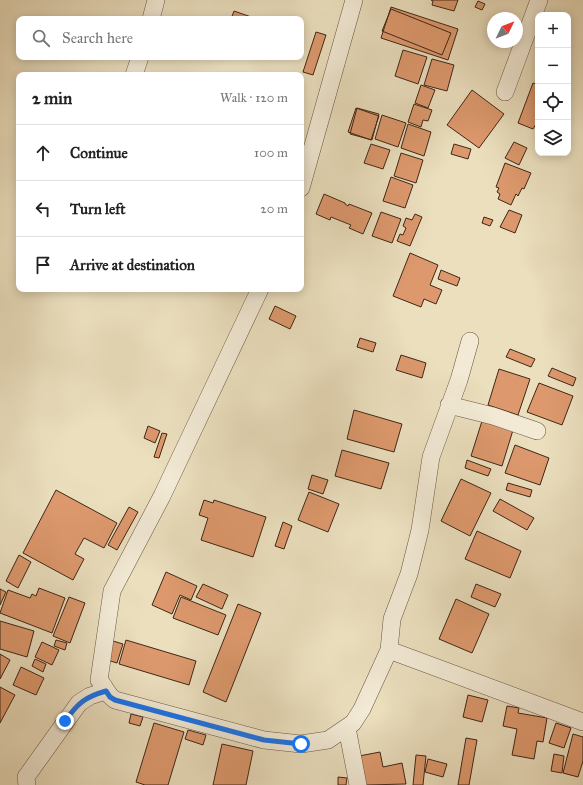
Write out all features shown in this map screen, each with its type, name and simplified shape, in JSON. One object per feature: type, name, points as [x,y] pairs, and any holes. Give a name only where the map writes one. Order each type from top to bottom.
[{"type":"street","points":[[152,16],[156,0]]},
{"type":"street","points":[[304,166],[307,144],[354,0]]},
{"type":"street","points":[[505,92],[539,0]]},
{"type":"street","points":[[135,72],[139,60]]},
{"type":"street","points":[[259,292],[162,496],[112,591],[99,680],[105,686],[110,697],[115,700],[264,740],[301,744],[321,742],[347,728],[359,716],[389,650],[392,619],[409,574],[420,530],[427,489],[428,472],[435,443],[470,341]]},
{"type":"street","points":[[449,405],[492,416],[537,431]]},
{"type":"street","points":[[389,650],[583,722]]},
{"type":"street","points":[[26,785],[26,777],[73,710],[90,696],[106,691]]},
{"type":"street","points":[[347,728],[358,785]]},
{"type":"building","points":[[431,0],[458,0],[454,11],[432,5],[433,1]]},
{"type":"building","points":[[478,1],[485,4],[482,10],[475,7]]},
{"type":"building","points":[[391,7],[458,29],[448,60],[381,38]]},
{"type":"building","points":[[391,9],[451,33],[442,55],[382,31]]},
{"type":"building","points":[[234,11],[248,16],[232,16]]},
{"type":"building","points":[[316,32],[326,35],[313,75],[303,72]]},
{"type":"building","points":[[403,50],[427,57],[418,84],[395,76]]},
{"type":"building","points":[[432,59],[454,65],[447,91],[424,85]]},
{"type":"building","points":[[533,83],[535,84],[535,126],[533,129],[518,123]]},
{"type":"building","points":[[421,85],[435,90],[428,108],[415,103]]},
{"type":"building","points":[[472,90],[504,114],[479,148],[447,125]]},
{"type":"building","points":[[414,104],[432,110],[428,121],[423,120],[421,127],[408,122]]},
{"type":"building","points":[[356,108],[379,116],[371,140],[348,132]]},
{"type":"building","points":[[357,108],[379,114],[372,140],[350,134]]},
{"type":"building","points":[[382,115],[406,123],[398,147],[375,139]]},
{"type":"building","points":[[408,124],[431,132],[424,156],[401,148]]},
{"type":"building","points":[[514,142],[527,148],[519,165],[505,158]]},
{"type":"building","points":[[371,144],[390,150],[383,169],[364,163]]},
{"type":"building","points":[[454,144],[471,149],[468,159],[451,154]]},
{"type":"building","points":[[401,153],[423,160],[416,183],[394,176]]},
{"type":"building","points":[[505,163],[531,173],[524,189],[522,188],[518,196],[516,194],[511,205],[498,199],[500,194],[497,192],[499,188],[496,187]]},
{"type":"building","points":[[391,177],[413,185],[405,208],[383,201]]},
{"type":"building","points":[[324,194],[345,203],[348,206],[349,204],[372,213],[363,234],[349,228],[351,225],[331,217],[330,220],[316,214]]},
{"type":"building","points":[[509,210],[522,215],[515,233],[500,227]]},
{"type":"building","points":[[381,212],[401,219],[392,243],[372,236]]},
{"type":"building","points":[[415,214],[422,217],[410,246],[397,241],[400,234],[403,235],[406,228],[403,226],[406,218],[412,220]]},
{"type":"building","points":[[484,217],[493,220],[490,226],[482,223]]},
{"type":"building","points":[[410,253],[438,265],[430,285],[442,290],[436,304],[424,299],[421,307],[393,296]]},
{"type":"building","points":[[441,270],[460,278],[457,286],[438,279]]},
{"type":"building","points":[[275,306],[296,316],[290,329],[269,319]]},
{"type":"building","points":[[360,338],[376,343],[373,352],[357,347]]},
{"type":"building","points":[[510,349],[535,359],[531,367],[506,357]]},
{"type":"building","points":[[401,355],[426,363],[422,378],[396,370]]},
{"type":"building","points":[[552,368],[576,378],[573,386],[548,376]]},
{"type":"building","points":[[499,369],[530,379],[518,415],[488,405]]},
{"type":"building","points":[[539,383],[573,396],[562,425],[527,412]]},
{"type":"building","points":[[354,410],[402,424],[394,452],[347,439]]},
{"type":"building","points":[[482,421],[513,430],[502,466],[471,456]]},
{"type":"building","points":[[148,426],[160,431],[155,443],[144,438]]},
{"type":"building","points":[[162,433],[167,434],[159,458],[154,457]]},
{"type":"building","points":[[515,445],[549,458],[540,485],[505,473]]},
{"type":"building","points":[[342,450],[389,463],[381,489],[335,476]]},
{"type":"building","points":[[467,460],[491,469],[488,476],[465,468]]},
{"type":"building","points":[[312,475],[328,480],[323,494],[308,489]]},
{"type":"building","points":[[461,479],[491,493],[470,536],[441,521]]},
{"type":"building","points":[[508,483],[532,490],[530,497],[506,490]]},
{"type":"building","points":[[56,490],[117,523],[104,548],[84,538],[75,554],[84,559],[73,580],[23,553]]},
{"type":"building","points":[[309,492],[339,504],[328,532],[298,520]]},
{"type":"building","points":[[500,499],[534,518],[527,530],[493,511]]},
{"type":"building","points":[[204,500],[213,503],[214,500],[266,517],[253,557],[201,540],[208,518],[199,515]]},
{"type":"building","points":[[129,507],[138,512],[117,550],[108,545]]},
{"type":"building","points":[[283,522],[292,526],[284,549],[275,546]]},
{"type":"building","points":[[477,531],[521,551],[510,578],[465,559]]},
{"type":"building","points":[[19,555],[31,562],[18,588],[6,581]]},
{"type":"building","points":[[166,572],[197,586],[191,600],[180,595],[172,614],[152,605]]},
{"type":"building","points":[[203,584],[228,595],[222,609],[196,597]]},
{"type":"building","points":[[476,584],[501,594],[495,607],[471,597]]},
{"type":"building","points":[[39,588],[65,598],[52,633],[0,613],[8,590],[30,598],[32,594],[36,596]]},
{"type":"building","points":[[0,589],[6,592],[0,605]]},
{"type":"building","points":[[69,597],[85,603],[70,643],[53,636]]},
{"type":"building","points":[[181,597],[226,615],[218,635],[173,618]]},
{"type":"building","points":[[456,599],[489,614],[472,653],[439,639]]},
{"type":"building","points":[[238,604],[261,613],[226,702],[203,692]]},
{"type":"building","points":[[0,621],[34,631],[27,657],[0,649]]},
{"type":"building","points":[[56,640],[67,643],[65,650],[54,646]]},
{"type":"building","points":[[126,640],[196,661],[189,685],[119,664]]},
{"type":"building","points":[[113,641],[123,644],[117,663],[107,660]]},
{"type":"building","points":[[42,642],[59,650],[52,665],[35,657]]},
{"type":"building","points":[[0,654],[10,660],[0,679]]},
{"type":"building","points":[[35,659],[46,664],[43,672],[32,666]]},
{"type":"building","points":[[21,667],[44,678],[36,695],[13,685]]},
{"type":"building","points":[[0,687],[15,695],[0,723]]},
{"type":"building","points":[[468,695],[488,700],[482,722],[463,717]]},
{"type":"building","points":[[507,706],[519,708],[518,713],[547,718],[543,742],[537,741],[534,759],[512,755],[517,729],[503,726]]},
{"type":"building","points":[[131,714],[143,717],[140,726],[129,723]]},
{"type":"building","points":[[154,723],[184,732],[168,785],[145,785],[136,782]]},
{"type":"building","points":[[556,723],[571,728],[564,748],[549,743]]},
{"type":"building","points":[[188,730],[206,735],[203,745],[185,739]]},
{"type":"building","points":[[573,734],[583,737],[583,761],[578,777],[563,773]]},
{"type":"building","points":[[466,738],[477,740],[469,785],[458,785]]},
{"type":"building","points":[[222,744],[253,751],[246,785],[213,785]]},
{"type":"building","points":[[380,752],[383,767],[402,763],[406,784],[366,785],[359,756]]},
{"type":"building","points":[[554,754],[564,756],[562,773],[551,771]]},
{"type":"building","points":[[416,755],[426,756],[423,785],[413,785]]},
{"type":"building","points":[[428,759],[447,764],[443,777],[425,772]]},
{"type":"building","points":[[338,777],[347,778],[346,785],[338,785]]},
{"type":"route","points":[[65,721],[79,703],[90,696],[106,691],[110,697],[115,700],[264,740],[301,744]]}]
